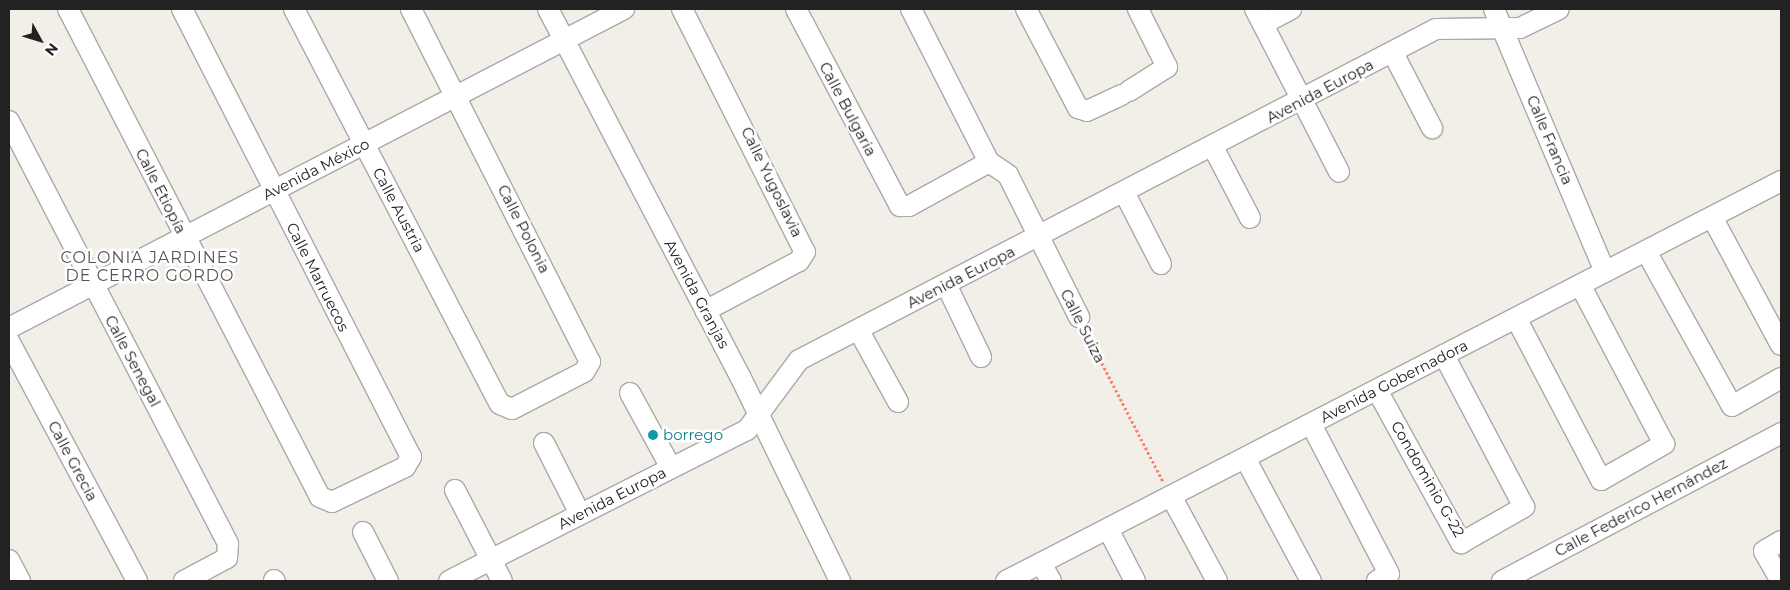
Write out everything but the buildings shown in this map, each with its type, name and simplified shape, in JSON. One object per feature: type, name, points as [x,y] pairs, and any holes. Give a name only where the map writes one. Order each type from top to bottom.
[{"type":"street","name":"Calle Etiopía","points":[[68,9],[184,237],[320,497],[327,502]]},
{"type":"street","name":"Calle Marruecos","points":[[182,9],[411,457],[405,467],[327,502]]},
{"type":"street","name":"Calle Austria","points":[[294,9],[500,404],[507,408]]},
{"type":"street","name":"Calle Polonia","points":[[411,9],[590,362],[584,372],[507,408]]},
{"type":"street","name":"Avenida Granjas","points":[[548,9],[760,416],[840,581]]},
{"type":"street","name":"Avenida México","points":[[9,328],[624,9]]},
{"type":"street","name":"Calle Yugoslavia","points":[[682,9],[805,252],[799,261],[706,311]]},
{"type":"street","name":"Calle Bulgaria","points":[[796,9],[902,207],[989,162]]},
{"type":"street","name":"Calle Suiza","points":[[911,9],[989,162],[1008,175],[1037,238],[1079,317]]},
{"type":"street","points":[[1026,9],[1075,105],[1082,111],[1125,93],[1166,69],[1138,9]]},
{"type":"street","points":[[1291,9],[1259,16],[1339,172]]},
{"type":"street","name":"Calle Francia","points":[[1494,9],[1605,272]]},
{"type":"street","name":"Avenida Europa","points":[[450,581],[747,430],[760,416],[794,364],[1302,101],[1440,27],[1524,27],[1559,9]]},
{"type":"street","points":[[1393,53],[1432,128]]},
{"type":"street","name":"Calle Senegal","points":[[9,121],[230,549],[227,558],[184,581]]},
{"type":"street","points":[[1213,147],[1250,218]]},
{"type":"street","name":"Avenida Gobernadora","points":[[1006,581],[1781,181]]},
{"type":"street","points":[[1124,192],[1160,264]]},
{"type":"street","points":[[1712,217],[1781,345]]},
{"type":"street","points":[[1646,250],[1732,406],[1781,378]]},
{"type":"street","points":[[946,284],[981,357]]},
{"type":"street","points":[[1516,318],[1602,480],[1664,444],[1580,285]]},
{"type":"street","points":[[859,331],[898,402]]},
{"type":"street","name":"Calle Grecia","points":[[9,341],[137,581]]},
{"type":"street","name":"Condominio G-22","points":[[1377,390],[1461,543],[1524,507],[1444,355]]},
{"type":"street","points":[[630,393],[671,468]]},
{"type":"street","points":[[1311,424],[1389,574],[1377,581]]},
{"type":"street","name":"Calle Federico Hernández","points":[[1502,581],[1781,433]]},
{"type":"street","points":[[544,443],[580,514]]},
{"type":"street","points":[[1245,458],[1311,581]]},
{"type":"street","points":[[455,490],[502,581]]},
{"type":"street","points":[[1171,496],[1217,581]]},
{"type":"street","points":[[1108,529],[1136,581]]},
{"type":"street","points":[[363,532],[388,581]]},
{"type":"street","points":[[1781,541],[1764,551],[1781,581]]},
{"type":"street","points":[[9,560],[20,581]]},
{"type":"street","points":[[1041,563],[1051,581]]},
{"type":"path","name":"Calle Suiza","points":[[1079,317],[1171,496]]},
{"type":"place","name":"borrego","points":[[653,435]]},
{"type":"district","name":"COLONIA JARDINES DE CERRO GORDO","points":[[150,267]]}]
